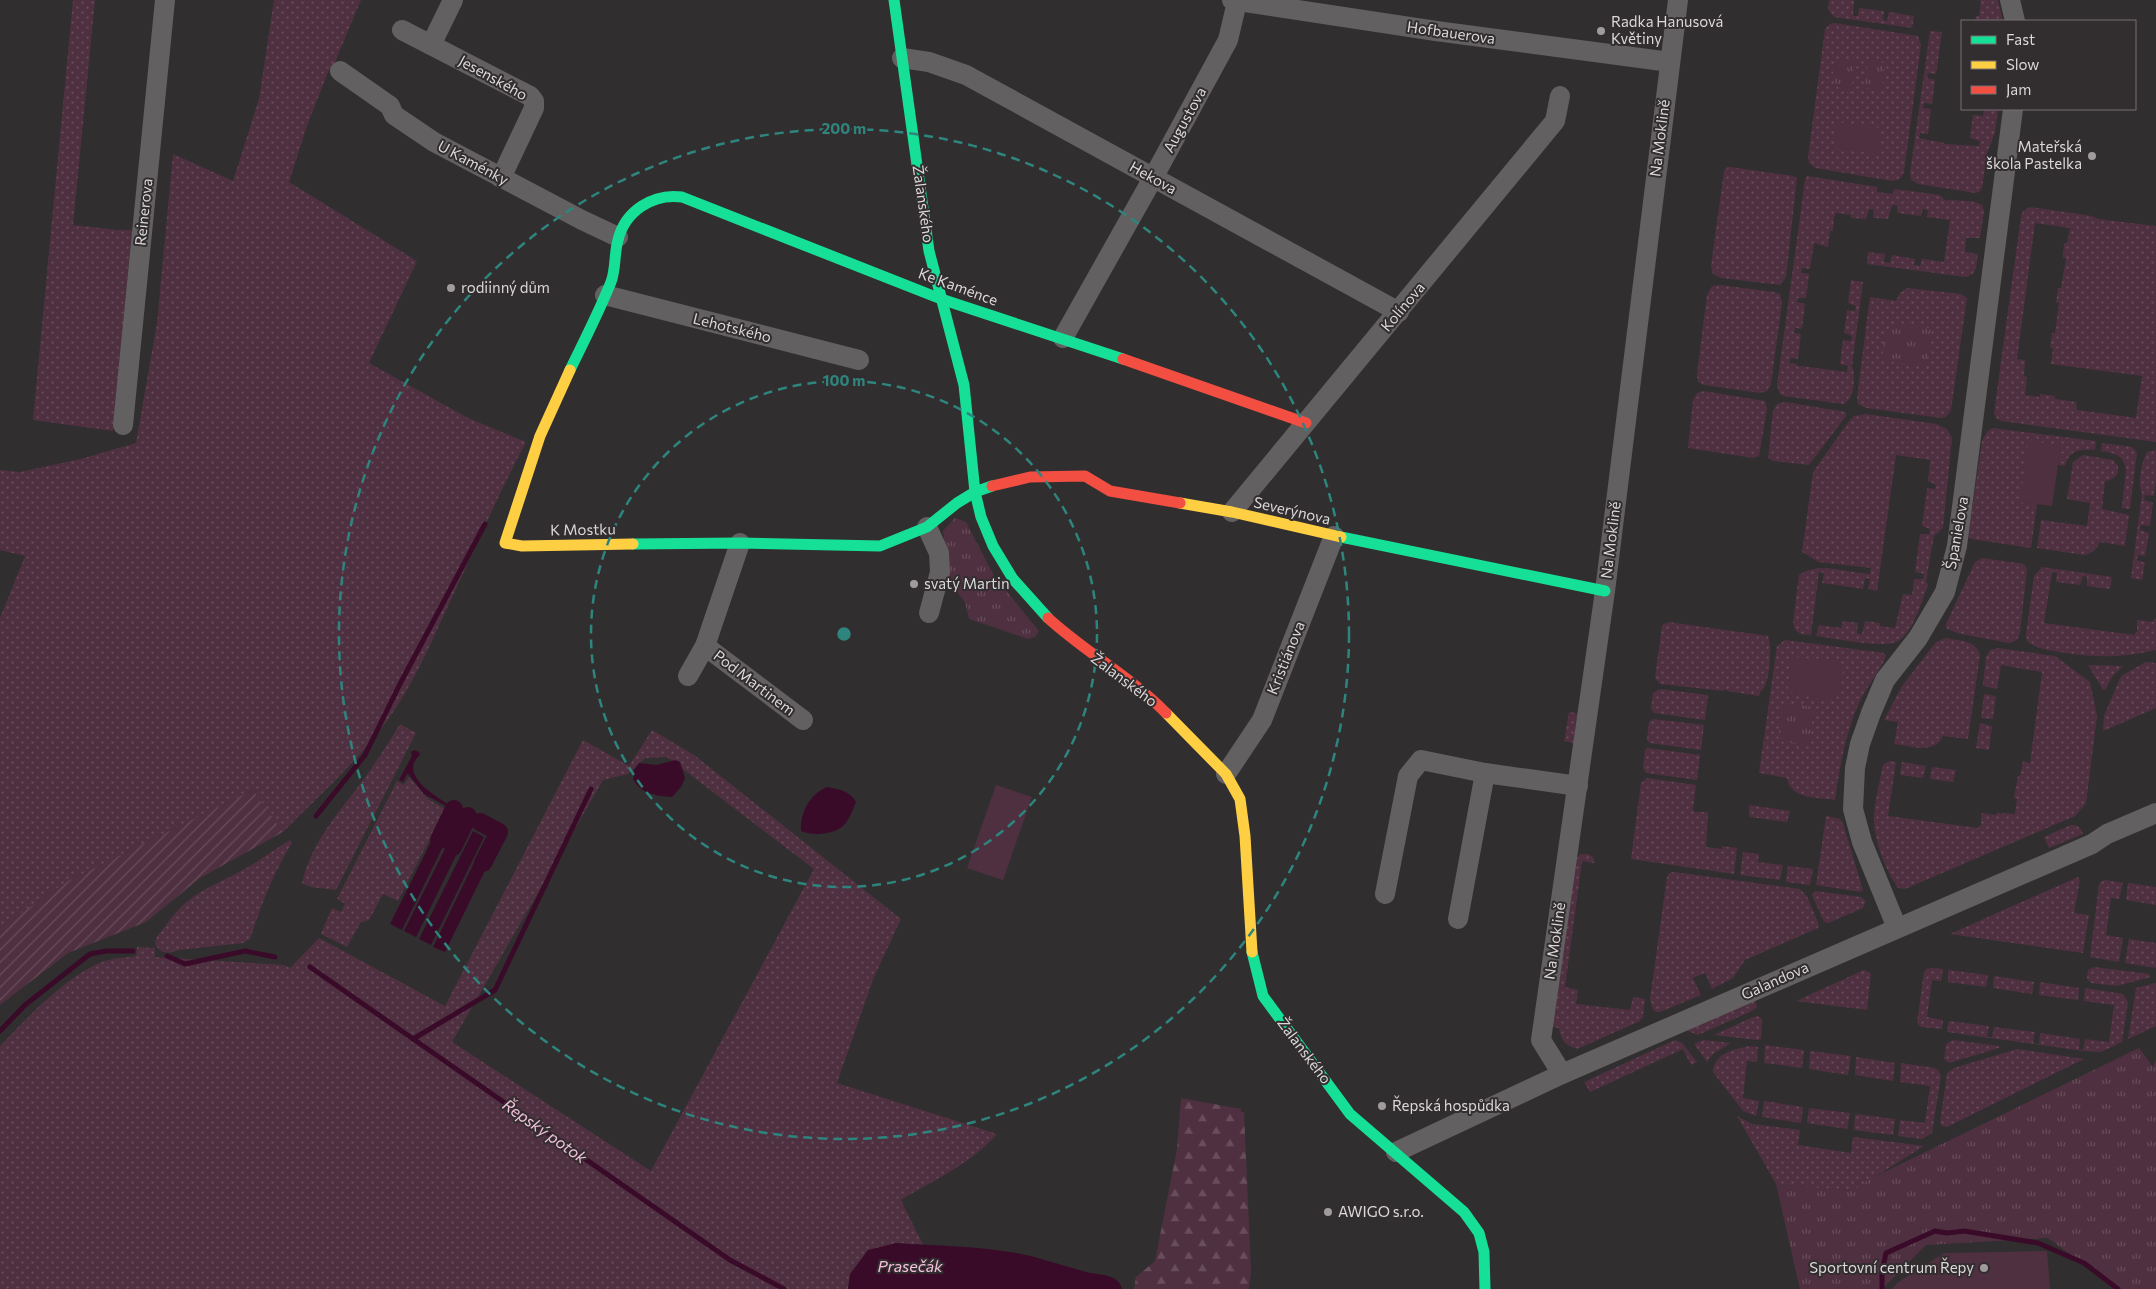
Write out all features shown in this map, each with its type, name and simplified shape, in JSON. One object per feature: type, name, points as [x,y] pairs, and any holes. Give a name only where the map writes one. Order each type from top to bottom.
[{"type":"street","name":"Reinerova","points":[[123,425],[165,0]]},
{"type":"street","points":[[431,45],[453,0]]},
{"type":"street","name":"Žalanského","points":[[894,0],[929,251],[964,385],[975,492],[981,517],[993,546],[1013,579],[1037,608],[1073,641],[1152,699],[1226,774],[1240,799],[1245,836],[1252,950],[1263,996],[1316,1064],[1350,1114],[1464,1212],[1479,1233],[1484,1252],[1485,1289]]},
{"type":"street","name":"Na Moklině","points":[[1562,1074],[1541,1040],[1605,590],[1678,0]]},
{"type":"street","points":[[2010,0],[2015,20]]},
{"type":"street","name":"Hofbauerova","points":[[1235,1],[1445,32],[1670,62]]},
{"type":"street","name":"Augustova","points":[[1063,338],[1228,40],[1235,1]]},
{"type":"street","name":"Jesenského","points":[[402,30],[530,96],[534,101],[534,108],[501,178]]},
{"type":"street","name":"Hekova","points":[[902,58],[929,62],[966,75],[1399,312]]},
{"type":"street","name":"U Kaménky","points":[[340,71],[390,106],[394,115],[434,142],[618,238]]},
{"type":"street","name":"Kolínova","points":[[1232,512],[1555,121],[1560,96]]},
{"type":"street","name":"Španielova","points":[[1896,928],[1862,842],[1852,809],[1855,768],[1870,713],[1885,680],[1918,638],[1945,592],[1957,546],[2013,110]]},
{"type":"street","name":"Ke Kaménce","points":[[618,238],[628,220],[642,207],[659,195],[671,194],[941,299],[1063,338],[1306,423]]},
{"type":"street","name":"K Mostku","points":[[618,238],[612,280],[546,421],[505,543],[522,546],[740,543],[880,546],[927,527],[956,503],[975,492]]},
{"type":"street","name":"Lehotského","points":[[605,295],[859,360]]},
{"type":"street","name":"Severýnova","points":[[975,492],[1030,477],[1084,476],[1110,491],[1232,512],[1334,536],[1605,590]]},
{"type":"street","points":[[927,527],[939,554],[940,572],[929,613]]},
{"type":"street","name":"Kristiánova","points":[[1226,774],[1262,720],[1334,536]]},
{"type":"street","name":"Pod Martinem","points":[[688,676],[704,646],[740,543]]},
{"type":"street","name":"Pod Martinem","points":[[704,646],[803,720]]},
{"type":"street","points":[[1385,894],[1408,776],[1421,760],[1485,773],[1578,786]]},
{"type":"street","points":[[1458,919],[1485,773]]},
{"type":"street","name":"Galandova","points":[[1396,1152],[1562,1074],[2092,844],[2107,834],[2156,813]]},
{"type":"green space","points":[[73,0],[95,0],[73,225],[132,230],[113,431],[33,420]]},
{"type":"green space","points":[[274,0],[361,0],[335,62],[328,72],[307,126],[289,182],[417,261],[369,363],[468,418],[526,442],[422,662],[398,705],[352,763],[283,832],[253,790],[68,881],[0,928],[0,618],[25,556],[0,550],[0,470],[20,472],[81,459],[136,443],[157,323],[173,154],[233,181],[259,99]]},
{"type":"green space","points":[[1829,0],[1854,0],[1853,16],[1858,16],[1859,8],[1884,11],[1883,20],[1887,21],[1889,12],[1914,16],[1912,28],[1834,17],[1828,9]]},
{"type":"green space","points":[[1977,0],[1998,0],[2003,20],[1975,20],[1976,16],[1979,16],[1981,1]]},
{"type":"green space","points":[[1835,23],[1918,36],[1921,45],[1904,172],[1900,179],[1892,181],[1815,168],[1809,163],[1808,157],[1825,29],[1830,24]]},
{"type":"green space","points":[[1930,31],[1942,32],[1936,74],[1928,73],[1927,78],[1935,80],[1932,104],[1924,103],[1923,108],[1931,109],[1928,134],[1920,133],[1919,138],[1944,144],[1979,146],[1980,141],[1970,138],[1973,115],[1983,116],[1984,111],[1981,110],[1998,110],[1995,133],[1987,153],[1982,188],[1979,192],[1975,193],[1918,184],[1911,180],[1910,173]]},
{"type":"green space","points":[[1849,59],[1855,59],[1851,94],[1840,90],[1832,79],[1836,65]]},
{"type":"green space","points":[[1868,61],[1885,63],[1882,90],[1865,88]]},
{"type":"green space","points":[[1837,122],[1881,128],[1878,154],[1834,148]]},
{"type":"green space","points":[[1730,167],[1797,178],[1786,277],[1780,285],[1721,278],[1713,274],[1711,266],[1724,171]]},
{"type":"green space","points":[[1807,176],[1877,187],[1877,192],[1893,194],[1894,189],[1940,195],[1945,200],[1977,203],[1982,205],[1984,211],[1980,238],[1966,238],[1965,252],[1978,254],[1975,271],[1966,277],[1867,264],[1868,252],[1885,254],[1884,262],[1890,263],[1892,255],[1915,259],[1914,265],[1920,266],[1922,259],[1944,262],[1950,220],[1927,217],[1928,210],[1923,209],[1921,216],[1897,213],[1898,206],[1892,205],[1888,219],[1873,218],[1874,210],[1869,209],[1866,219],[1851,218],[1851,215],[1836,213],[1833,231],[1830,231],[1828,247],[1814,243],[1810,269],[1802,268],[1801,273],[1809,274],[1806,298],[1798,298],[1797,302],[1805,304],[1802,329],[1795,328],[1794,333],[1801,334],[1798,359],[1790,358],[1790,363],[1797,364],[1798,367],[1847,372],[1848,366],[1840,364],[1843,340],[1851,341],[1852,336],[1844,333],[1847,310],[1855,311],[1856,306],[1848,303],[1851,280],[1863,282],[1852,366],[1854,386],[1848,401],[1844,404],[1783,396],[1779,393],[1777,385]]},
{"type":"green space","points":[[2030,207],[2092,216],[2098,219],[2156,226],[2156,442],[2001,421],[1996,418],[1994,413],[2023,211]],"holes":[[[2035,223],[2070,228],[2067,243],[2064,243],[2063,258],[2066,258],[2061,288],[2058,288],[2056,303],[2059,303],[2055,333],[2052,333],[2050,348],[2053,348],[2051,364],[2142,376],[2136,418],[2077,410],[2076,402],[2055,399],[2055,396],[2025,395],[2027,377],[2024,376],[2025,360],[2017,359]]]},
{"type":"green space","points":[[1720,285],[1780,294],[1782,303],[1771,384],[1767,391],[1760,393],[1704,385],[1698,382],[1697,374],[1707,295],[1712,286]]},
{"type":"green space","points":[[1907,288],[1961,294],[1967,298],[1951,410],[1946,417],[1941,418],[1866,408],[1858,404],[1857,397],[1870,297],[1896,301],[1900,293]]},
{"type":"green space","points":[[1898,325],[1932,328],[1926,367],[1882,360],[1887,335],[1889,331]]},
{"type":"green space","points":[[1703,391],[1765,401],[1767,409],[1759,456],[1753,458],[1688,448],[1693,400],[1697,393]]},
{"type":"green space","points":[[1785,402],[1846,412],[1846,416],[1809,465],[1773,461],[1768,458],[1773,411],[1777,404]]},
{"type":"green space","points":[[1866,414],[1936,424],[1947,429],[1952,438],[1943,528],[1934,536],[1926,581],[1928,585],[1910,628],[1900,640],[1894,643],[1873,644],[1816,636],[1819,625],[1841,628],[1843,621],[1858,623],[1857,634],[1862,634],[1865,621],[1895,628],[1903,594],[1912,595],[1914,579],[1923,579],[1924,574],[1915,572],[1920,534],[1929,534],[1930,529],[1922,526],[1927,488],[1935,489],[1936,485],[1928,481],[1930,460],[1896,455],[1877,591],[1868,589],[1870,579],[1865,578],[1863,589],[1822,583],[1824,573],[1819,572],[1811,635],[1801,634],[1795,630],[1793,622],[1799,575],[1807,571],[1825,568],[1870,574],[1871,568],[1819,562],[1802,552],[1813,472],[1849,421],[1854,416]]},
{"type":"green space","points":[[1992,428],[2096,441],[2095,450],[2085,450],[2072,454],[2065,466],[2058,465],[2060,445],[2020,502],[2037,504],[2031,548],[1968,537],[1982,441],[1987,432]]},
{"type":"green space","points":[[2028,441],[2061,445],[2052,506],[2020,502]]},
{"type":"green space","points":[[2102,443],[2132,447],[2137,452],[2130,509],[2122,508],[2125,464],[2118,456],[2101,451]]},
{"type":"green space","points":[[2156,450],[2154,496],[2145,495],[2144,500],[2153,503],[2150,526],[2141,525],[2140,530],[2149,533],[2145,556],[2138,555],[2137,560],[2145,563],[2142,580],[2131,578],[2142,493],[2140,478],[2147,452]]},
{"type":"green space","points":[[2083,455],[2113,460],[2118,466],[2118,472],[2115,477],[2105,481],[2102,509],[2129,515],[2125,546],[2100,542],[2094,551],[2084,555],[2037,548],[2041,520],[2087,526],[2090,503],[2067,499],[2073,462]]},
{"type":"green space","points":[[955,518],[966,522],[994,576],[1039,631],[1035,637],[1028,639],[969,619],[965,602],[946,578],[943,531]]},
{"type":"green space","points":[[1982,558],[2024,564],[2027,569],[2020,633],[2017,640],[2009,643],[1961,634],[1947,629],[1946,624],[1975,562]]},
{"type":"green space","points":[[2042,567],[2112,577],[2110,589],[2087,586],[2087,577],[2083,576],[2080,585],[2056,582],[2057,573],[2052,572],[2044,623],[2134,635],[2137,631],[2137,620],[2153,622],[2156,619],[2156,650],[2120,656],[2084,655],[2043,649],[2027,641],[2026,634],[2034,576]]},
{"type":"green space","points":[[1669,622],[1768,636],[1770,647],[1769,668],[1767,681],[1759,696],[1727,691],[1725,689],[1724,691],[1660,684],[1655,678],[1662,625]]},
{"type":"green space","points":[[1946,638],[1975,646],[1980,655],[1968,739],[1943,736],[1934,746],[1922,748],[1894,744],[1898,722],[1884,720],[1902,686],[1936,642]]},
{"type":"green space","points":[[1785,640],[1884,653],[1886,655],[1861,699],[1851,723],[1841,761],[1835,800],[1813,798],[1799,794],[1789,785],[1787,778],[1759,773],[1777,646]]},
{"type":"green space","points":[[1998,648],[2055,656],[2090,682],[2097,716],[2086,803],[2075,816],[1905,889],[1898,888],[1881,853],[1874,824],[1875,803],[1883,765],[1889,761],[1896,762],[1888,816],[1978,828],[1981,824],[1981,813],[1996,815],[1998,812],[2001,814],[2015,814],[2017,799],[2014,798],[2018,776],[2020,776],[2023,761],[2030,763],[2042,672],[2001,665],[1997,689],[1983,686],[1986,657],[1990,650]]},
{"type":"green space","points":[[1795,657],[1836,662],[1840,665],[1842,673],[1839,695],[1835,698],[1823,699],[1793,694],[1788,688],[1791,662]]},
{"type":"green space","points":[[2146,662],[2156,663],[2156,708],[2103,731],[2104,716],[2121,676]]},
{"type":"green space","points":[[2088,665],[2123,666],[2112,677],[2105,690],[2103,690]]},
{"type":"green space","points":[[1659,689],[1708,695],[1705,720],[1654,713],[1651,709],[1653,693]]},
{"type":"green space","points":[[1984,694],[1996,696],[1993,719],[1981,718]]},
{"type":"green space","points":[[1783,703],[1814,707],[1809,745],[1778,741]]},
{"type":"green space","points":[[1569,712],[1577,713],[1574,743],[1564,741]]},
{"type":"green space","points":[[1653,719],[1704,725],[1701,750],[1649,743],[1647,740],[1649,722]]},
{"type":"green space","points":[[1980,723],[1992,726],[1989,750],[1976,748]]},
{"type":"green space","points":[[400,724],[416,733],[336,890],[314,888],[302,883],[313,852],[328,826],[370,770]]},
{"type":"green space","points":[[652,730],[694,755],[901,919],[874,977],[837,1083],[997,1134],[976,1154],[901,1200],[923,1245],[896,1243],[850,1274],[848,1289],[0,1289],[0,1046],[47,999],[74,978],[102,962],[136,956],[137,947],[155,948],[155,957],[283,965],[290,968],[319,938],[445,1006],[583,740],[629,766]],"holes":[[[667,757],[814,869],[651,1171],[452,1042],[603,780],[628,774],[645,758]]]},
{"type":"green space","points":[[1648,748],[1700,755],[1697,780],[1646,773],[1643,768],[1645,750]]},
{"type":"green space","points":[[1902,762],[1926,766],[1923,778],[1900,775]]},
{"type":"green space","points":[[1932,767],[1956,770],[1953,782],[1930,779]]},
{"type":"green space","points":[[409,777],[428,799],[445,809],[398,901],[383,894],[369,920],[361,922],[347,947],[321,934],[332,908],[341,912],[345,904],[337,899],[397,781],[404,785]]},
{"type":"green space","points":[[1647,778],[1696,785],[1693,810],[1694,812],[1708,812],[1706,847],[1722,849],[1722,846],[1737,848],[1734,874],[1631,859],[1641,783]]},
{"type":"green space","points":[[996,785],[1032,797],[1003,880],[967,868]]},
{"type":"green space","points":[[253,790],[283,832],[200,878],[146,922],[68,953],[0,1005],[0,928],[68,881]]},
{"type":"green space","points":[[1749,805],[1790,811],[1787,822],[1749,817]]},
{"type":"green space","points":[[1826,816],[1840,819],[1843,824],[1863,890],[1860,892],[1816,885]]},
{"type":"green space","points":[[2071,825],[2078,827],[2083,834],[2049,848],[2044,837]]},
{"type":"green space","points":[[290,840],[292,843],[273,878],[250,939],[243,943],[179,950],[170,953],[162,952],[157,947],[155,941],[157,936],[181,907],[198,894],[247,867]]},
{"type":"green space","points":[[1743,852],[1759,854],[1758,862],[1783,865],[1780,880],[1740,875]]},
{"type":"green space","points":[[1580,854],[1588,854],[1593,857],[1595,863],[1582,861],[1565,987],[1578,990],[1576,1004],[1630,1010],[1633,997],[1645,999],[1643,1017],[1640,1021],[1577,1049],[1564,1042],[1559,1028],[1552,1027],[1576,860]]},
{"type":"green space","points":[[1788,866],[1813,869],[1810,885],[1786,882]]},
{"type":"green space","points":[[1674,872],[1800,889],[1807,896],[1819,925],[1818,928],[1745,960],[1733,978],[1712,989],[1705,973],[1693,978],[1701,995],[1656,1012],[1650,999],[1667,877],[1669,873]]},
{"type":"green space","points":[[2078,877],[2080,880],[2074,913],[2089,915],[2083,953],[1950,934]]},
{"type":"green space","points":[[2106,880],[2123,883],[2119,899],[2111,898],[2106,935],[2123,938],[2119,962],[2090,957],[2099,884]]},
{"type":"green space","points":[[2128,883],[2156,887],[2156,905],[2126,900]]},
{"type":"green space","points":[[1815,891],[1861,897],[1866,901],[1863,908],[1828,923],[1824,922],[1812,895]]},
{"type":"green space","points":[[2129,939],[2156,943],[2156,968],[2125,963]]},
{"type":"green space","points":[[2094,967],[2149,974],[2151,977],[2117,986],[2091,983],[2087,978],[2088,970]]},
{"type":"green space","points":[[1926,969],[1943,969],[1941,981],[1932,980],[1927,1017],[1943,1020],[1942,1029],[1921,1027],[1917,1023],[1924,972]]},
{"type":"green space","points":[[1864,970],[1871,973],[1867,1010],[1796,1001]]},
{"type":"green space","points":[[1948,970],[1988,975],[1986,987],[1948,982]]},
{"type":"green space","points":[[1994,976],[2034,982],[2032,994],[1993,988]]},
{"type":"green space","points":[[2040,982],[2079,988],[2078,1000],[2039,995]]},
{"type":"green space","points":[[2156,983],[2156,1026],[2128,1039],[2136,988]]},
{"type":"green space","points":[[2085,988],[2123,994],[2128,1002],[2122,1042],[2101,1052],[2084,1051],[1947,1032],[1949,1021],[1989,1026],[1987,1037],[1992,1037],[1994,1027],[2035,1032],[2033,1043],[2039,1044],[2040,1033],[2080,1039],[2079,1049],[2083,1050],[2085,1039],[2109,1042],[2114,1005],[2084,1001]]},
{"type":"green space","points":[[1754,998],[1757,1007],[1752,1011],[1698,1035],[1683,1029]]},
{"type":"green space","points":[[1758,1016],[1762,1019],[1761,1039],[1714,1035],[1753,1017]]},
{"type":"green space","points":[[1675,1040],[1682,1043],[1697,1062],[1691,1065],[1683,1049],[1590,1092],[1584,1082]]},
{"type":"green space","points":[[1703,1040],[1731,1043],[1713,1054],[1707,1062],[1694,1044]]},
{"type":"green space","points":[[1953,1040],[1999,1046],[1999,1048],[1949,1063],[1944,1059],[1946,1044]]},
{"type":"green space","points":[[1765,1045],[1804,1050],[1802,1068],[1764,1063]]},
{"type":"green space","points":[[1750,1046],[1758,1047],[1757,1062],[1747,1061],[1743,1098],[1759,1101],[1756,1116],[1743,1111],[1713,1072],[1717,1060],[1721,1056]]},
{"type":"green space","points":[[2139,1048],[2153,1067],[2156,1060],[2156,1289],[2117,1289],[2048,1238],[1926,1245],[1882,1289],[1800,1289],[1776,1184],[1852,1191],[1870,1179]]},
{"type":"green space","points":[[2017,1049],[2084,1059],[1947,1127],[1942,1126],[1940,1123],[1947,1073],[1954,1068]]},
{"type":"green space","points":[[1810,1051],[1851,1056],[1848,1075],[1809,1069]]},
{"type":"green space","points":[[1856,1057],[1895,1063],[1893,1081],[1855,1075]]},
{"type":"green space","points":[[1901,1063],[1935,1068],[1941,1076],[1932,1133],[1922,1139],[1898,1136],[1900,1120],[1925,1123],[1930,1086],[1900,1082]]},
{"type":"green space","points":[[1181,1098],[1241,1109],[1241,1112],[1244,1112],[1251,1271],[1249,1289],[1134,1289],[1136,1277],[1155,1261],[1177,1149]]},
{"type":"green space","points":[[1764,1101],[1803,1107],[1801,1123],[1762,1117]]},
{"type":"green space","points":[[1809,1108],[1850,1113],[1847,1129],[1807,1123]]},
{"type":"green space","points":[[1855,1114],[1895,1119],[1893,1135],[1854,1130]]},
{"type":"green space","points":[[1737,1116],[1752,1124],[1800,1130],[1798,1145],[1851,1153],[1853,1137],[1924,1146],[1852,1191],[1776,1184]]},
{"type":"green space","name":"Sportovní centrum Řepy","points":[[2047,1251],[2050,1289],[1892,1289],[1897,1283],[1944,1253]]},
{"type":"water","points":[[414,750],[419,752],[420,755],[413,766],[417,778],[428,790],[444,802],[507,833],[505,838],[424,794],[409,775],[407,774],[403,782],[399,780],[412,756],[411,752]]},
{"type":"water","points":[[675,760],[680,762],[685,778],[681,787],[672,797],[655,795],[645,791],[633,779],[634,770],[639,763],[657,765]]},
{"type":"water","points":[[827,787],[844,791],[854,798],[856,802],[848,819],[841,828],[824,834],[812,834],[801,831],[802,817],[807,805],[816,794]]},
{"type":"water","points":[[444,816],[455,822],[402,930],[390,924]]},
{"type":"water","points":[[458,823],[469,829],[416,937],[404,931]]},
{"type":"water","points":[[473,831],[484,837],[431,945],[419,939]]},
{"type":"water","points":[[486,838],[498,844],[445,952],[433,947]]},
{"type":"water","name":"Prasečák","points":[[896,1243],[981,1248],[1031,1256],[1086,1272],[1108,1276],[1117,1280],[1122,1289],[848,1289],[850,1274],[868,1250]]},
{"type":"waterway","points":[[316,816],[365,755],[400,684],[485,524]]},
{"type":"waterway","points":[[413,1039],[495,990],[591,789]]},
{"type":"waterway","points":[[439,840],[454,809]]},
{"type":"waterway","points":[[453,847],[468,816]]},
{"type":"waterway","points":[[480,822],[499,832],[483,863]]},
{"type":"waterway","name":"Řepský potok","points":[[0,1031],[25,1005],[90,954],[106,951],[133,951]]},
{"type":"waterway","name":"Řepský potok","points":[[167,956],[185,964],[245,951],[275,957]]},
{"type":"waterway","name":"Řepský potok","points":[[310,967],[730,1260],[784,1289]]},
{"type":"waterway","name":"Řepský potok","points":[[1882,1289],[1882,1272],[1886,1253],[1935,1231],[1947,1233],[1964,1231],[2038,1243],[2084,1263],[2118,1289]]},
{"type":"traffic: fast","points":[[894,0],[929,251],[964,385],[975,492],[981,517],[993,546],[1013,579],[1048,618]]},
{"type":"traffic: fast","points":[[570,370],[611,282],[618,240],[627,220],[642,206],[651,201],[671,197],[682,197],[941,299],[1123,359]]},
{"type":"traffic: fast","points":[[633,544],[740,543],[880,546],[927,527],[957,503],[975,492],[992,486]]},
{"type":"traffic: fast","points":[[1341,537],[1605,591]]},
{"type":"traffic: fast","points":[[1252,952],[1263,996],[1350,1114],[1464,1212],[1479,1233],[1484,1252],[1485,1289]]},
{"type":"traffic: slow","points":[[570,370],[540,436],[505,543],[522,546],[633,544]]},
{"type":"traffic: slow","points":[[1180,503],[1232,512],[1341,537]]},
{"type":"traffic: slow","points":[[1166,713],[1226,774],[1240,799],[1245,836],[1252,952]]},
{"type":"traffic: jam","points":[[1123,359],[1306,423]]},
{"type":"traffic: jam","points":[[992,486],[1030,477],[1085,476],[1110,491],[1180,503]]},
{"type":"traffic: jam","points":[[1048,618],[1138,688],[1166,713]]},
{"type":"place","name":"Radka Hanusová Květiny","points":[[1601,31]]},
{"type":"place","name":"Mateřská škola Pastelka","points":[[2092,156]]},
{"type":"place","name":"rodiinný dům","points":[[451,288]]},
{"type":"place","name":"svatý Martin","points":[[914,584]]},
{"type":"place","name":"Řepská hospůdka","points":[[1382,1106]]},
{"type":"place","name":"AWIGO s.r.o.","points":[[1328,1212]]},
{"type":"place","name":"Sportovní centrum Řepy","points":[[1984,1268]]}]
